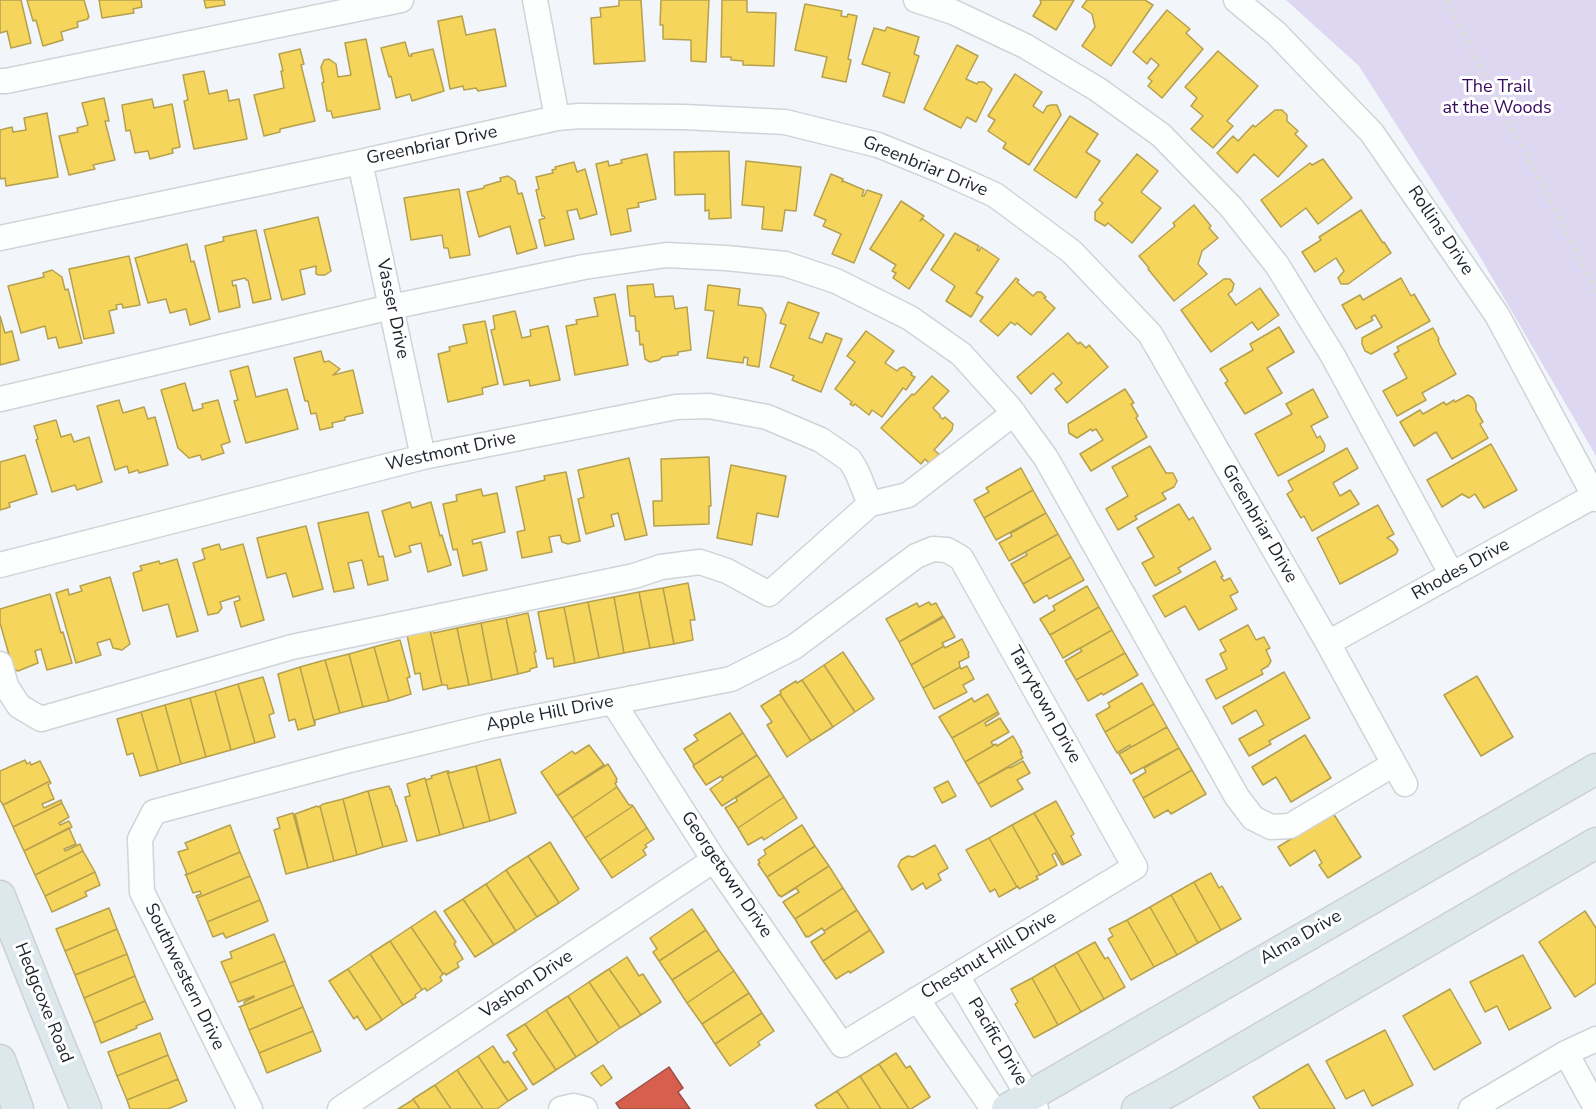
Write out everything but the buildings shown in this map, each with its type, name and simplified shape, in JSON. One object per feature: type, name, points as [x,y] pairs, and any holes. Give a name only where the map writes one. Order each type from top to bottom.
[{"type":"main road","name":"Alma Drive","points":[[1024,1105],[1596,769]]},
{"type":"main road","points":[[1137,1109],[1596,843]]},
{"type":"main road","name":"Hedgcoxe Road","points":[[1,898],[86,1109]]},
{"type":"main road","points":[[0,1060],[18,1109]]},
{"type":"street","points":[[0,81],[401,0]]},
{"type":"street","points":[[535,0],[557,118]]},
{"type":"street","points":[[916,0],[953,12],[1025,46],[1097,89],[1161,135],[1231,207],[1278,265],[1333,356],[1452,575]]},
{"type":"street","name":"Rollins Drive","points":[[1236,0],[1277,34],[1372,133],[1497,315],[1595,498]]},
{"type":"street","name":"Greenbriar Drive","points":[[0,238],[557,118],[580,116],[684,117],[784,122],[878,145],[995,195],[1072,252],[1150,334],[1328,644],[1399,774],[1290,826],[1271,827],[1253,818],[1237,796],[1046,458],[1014,413]]},
{"type":"street","name":"Vasser Drive","points":[[360,162],[423,457]]},
{"type":"street","points":[[0,399],[391,307],[585,267],[666,255],[785,264],[836,280],[910,318],[961,354],[1014,413],[908,495],[870,504],[769,594],[727,571],[700,562],[661,567],[634,576],[292,647],[41,719],[19,706],[6,686],[0,664]]},
{"type":"street","name":"Westmont Drive","points":[[0,565],[423,457],[676,407],[710,406],[767,417],[821,440],[850,460],[870,504]]},
{"type":"street","name":"Rhodes Drive","points":[[1328,644],[1595,498]]},
{"type":"street","name":"Apple Hill Drive","points":[[140,839],[154,812],[468,731],[731,679],[794,647],[916,556],[933,549],[947,550]]},
{"type":"street","name":"Tarrytown Drive","points":[[947,550],[961,558],[970,573],[1135,867]]},
{"type":"street","name":"Georgetown Drive","points":[[613,702],[714,860],[842,1045]]},
{"type":"street","name":"Southwestern Drive","points":[[140,839],[142,892],[250,1109]]},
{"type":"street","name":"Vashon Drive","points":[[340,1109],[714,860]]},
{"type":"street","name":"Chestnut Hill Drive","points":[[842,1045],[1135,867]]},
{"type":"street","name":"Pacific Drive","points":[[957,976],[1024,1105]]},
{"type":"street","points":[[917,999],[993,1109]]},
{"type":"street","points":[[1471,1109],[1566,1053],[1596,1039]]},
{"type":"street","points":[[1566,1053],[1596,1108]]},
{"type":"street","points":[[561,1109],[574,1106],[585,1109]]},
{"type":"path","points":[[1446,0],[1542,183],[1590,280],[1596,298]]},
{"type":"green space","name":"The Trail at the Woods","points":[[1286,0],[1596,0],[1596,456],[1476,250],[1359,66]]}]
